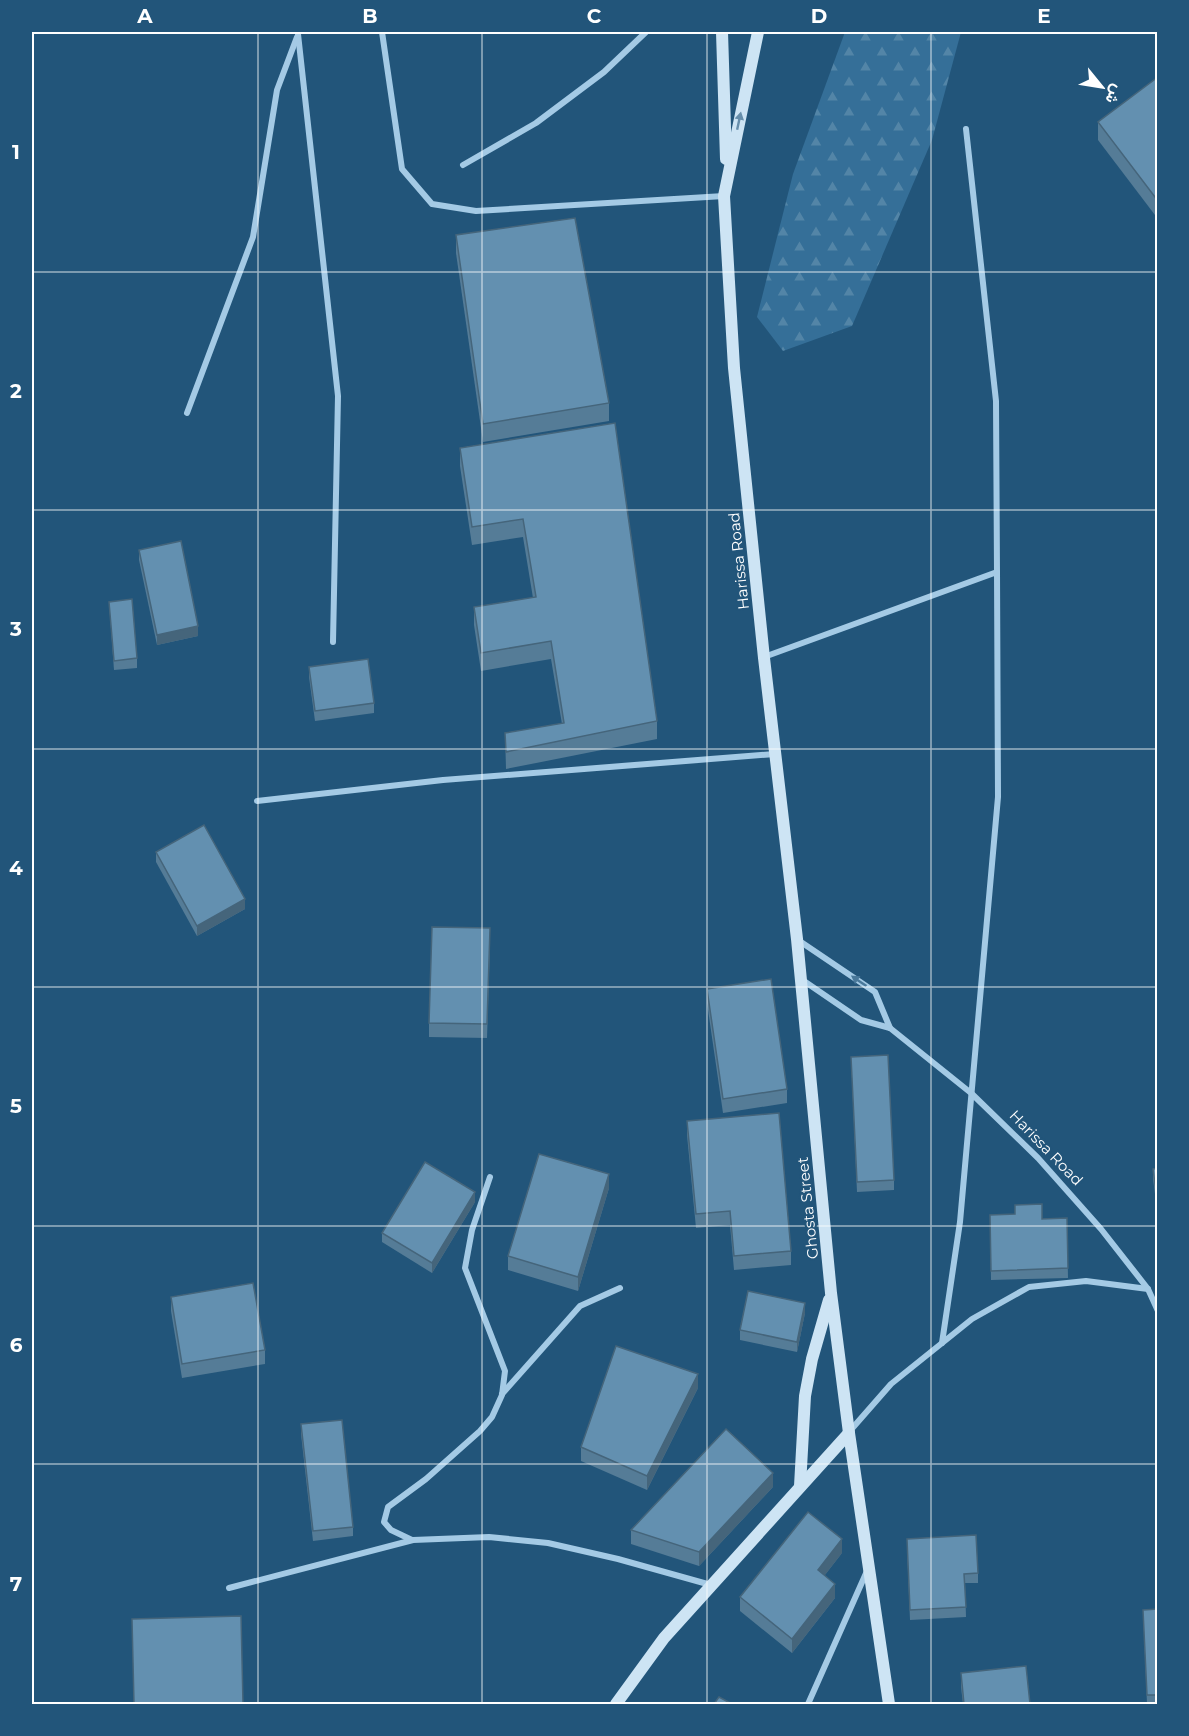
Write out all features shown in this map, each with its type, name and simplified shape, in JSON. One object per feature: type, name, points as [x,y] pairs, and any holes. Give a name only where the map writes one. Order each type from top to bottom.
[{"type":"main road","name":"Harissa Road","points":[[722,32],[727,178]]},
{"type":"main road","name":"Harissa Road","points":[[758,32],[724,196],[734,368],[801,979]]},
{"type":"main road","name":"Ghosta Street","points":[[801,979],[831,1293],[889,1704]]},
{"type":"main road","points":[[800,1486],[805,1396],[812,1359],[831,1293]]},
{"type":"main road","points":[[615,1704],[664,1638],[849,1433]]},
{"type":"street","points":[[382,32],[402,169],[432,204],[476,211],[724,196]]},
{"type":"street","points":[[463,165],[536,123],[604,72],[646,32]]},
{"type":"street","points":[[187,413],[253,237],[277,90],[300,33]]},
{"type":"street","points":[[300,33],[338,396],[333,642]]},
{"type":"street","points":[[942,1343],[960,1222],[998,797],[996,401],[966,129]]},
{"type":"street","points":[[764,658],[997,572]]},
{"type":"street","points":[[257,801],[443,780],[775,754]]},
{"type":"street","name":"Harissa Road","points":[[797,939],[875,992],[890,1028]]},
{"type":"street","name":"Harissa Road","points":[[801,979],[861,1020],[890,1028],[971,1093],[1038,1158],[1101,1229],[1148,1289],[1158,1311]]},
{"type":"street","points":[[490,1177],[472,1230],[465,1268],[505,1371],[502,1395]]},
{"type":"street","points":[[849,1433],[891,1384],[972,1319],[1029,1287],[1086,1281],[1148,1289]]},
{"type":"street","points":[[413,1540],[391,1530],[384,1521],[388,1508],[426,1479],[480,1431],[492,1417],[502,1395],[580,1306],[620,1288]]},
{"type":"street","points":[[229,1588],[413,1540],[489,1537],[548,1543],[618,1558],[712,1585]]},
{"type":"street","points":[[808,1704],[869,1568]]},
{"type":"green space","points":[[845,32],[961,32],[932,140],[852,326],[783,351],[757,317],[793,174]]},
{"type":"building","points":[[1158,77],[1158,201],[1098,122]]},
{"type":"building","points":[[575,218],[609,403],[483,424],[456,235]]},
{"type":"building","points":[[615,423],[657,721],[506,752],[505,733],[564,723],[551,641],[481,653],[474,607],[536,597],[523,519],[472,527],[460,448]]},
{"type":"building","points":[[181,541],[198,626],[157,635],[139,550]]},
{"type":"building","points":[[132,599],[137,658],[114,661],[109,602]]},
{"type":"building","points":[[368,659],[374,703],[315,711],[309,667]]},
{"type":"building","points":[[204,825],[245,899],[197,926],[156,852]]},
{"type":"building","points":[[432,927],[490,928],[487,1024],[429,1023]]},
{"type":"building","points":[[771,979],[787,1089],[723,1099],[707,989]]},
{"type":"building","points":[[888,1055],[894,1180],[857,1182],[851,1057]]},
{"type":"building","points":[[779,1113],[791,1251],[734,1256],[730,1211],[696,1214],[687,1121]]},
{"type":"building","points":[[539,1154],[609,1174],[578,1277],[508,1256]]},
{"type":"building","points":[[425,1162],[475,1192],[432,1263],[382,1233]]},
{"type":"building","points":[[1158,1168],[1158,1206],[1153,1169]]},
{"type":"building","points":[[1042,1204],[1042,1219],[1067,1218],[1068,1268],[991,1271],[990,1215],[1015,1214],[1015,1205]]},
{"type":"building","points":[[253,1283],[265,1350],[182,1364],[171,1297]]},
{"type":"building","points":[[748,1291],[805,1303],[797,1342],[740,1330]]},
{"type":"building","points":[[616,1346],[698,1374],[647,1476],[581,1447]]},
{"type":"building","points":[[342,1420],[353,1527],[313,1531],[301,1424]]},
{"type":"building","points":[[726,1429],[773,1473],[699,1552],[631,1530]]},
{"type":"building","points":[[808,1512],[842,1539],[818,1570],[835,1584],[792,1639],[740,1597]]},
{"type":"building","points":[[976,1535],[978,1573],[964,1574],[966,1607],[910,1610],[907,1539]]},
{"type":"building","points":[[1158,1609],[1158,1695],[1147,1695],[1143,1610]]},
{"type":"building","points":[[241,1616],[243,1704],[134,1704],[132,1619]]},
{"type":"building","points":[[1026,1666],[1030,1704],[964,1704],[961,1673]]},
{"type":"building","points":[[719,1697],[732,1704],[714,1704]]}]
